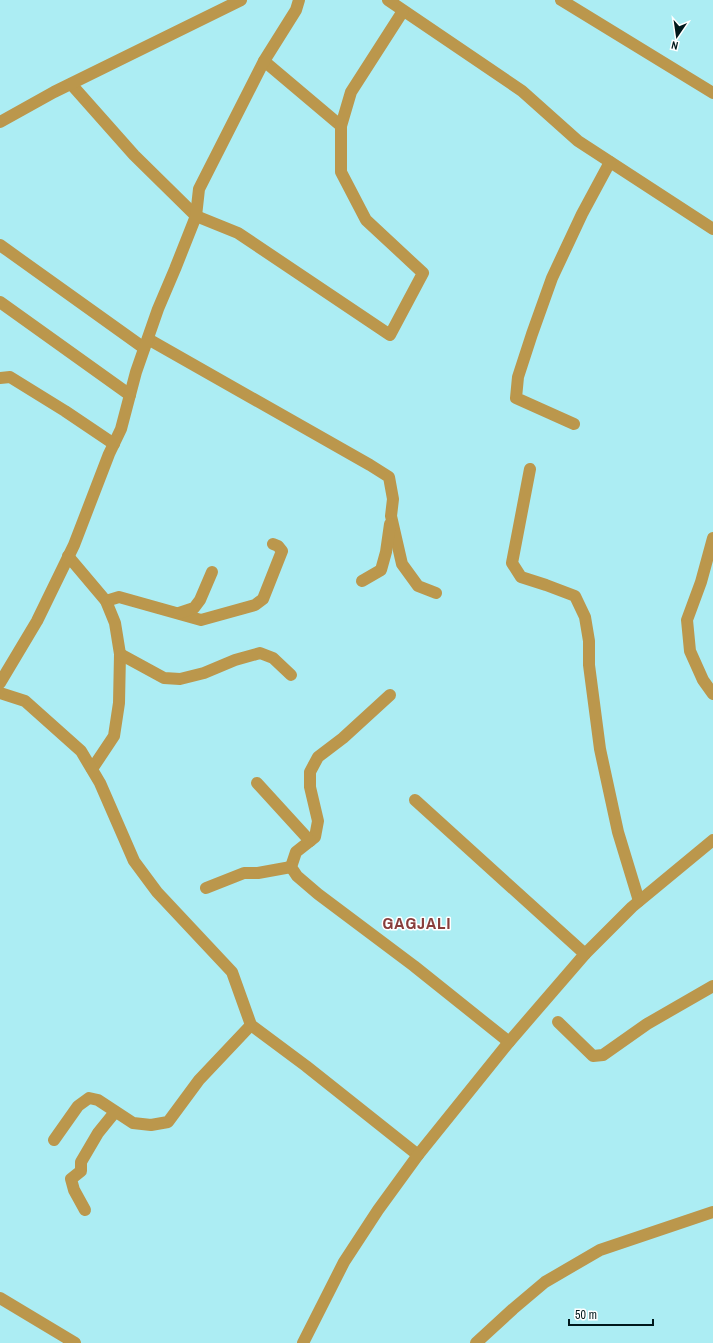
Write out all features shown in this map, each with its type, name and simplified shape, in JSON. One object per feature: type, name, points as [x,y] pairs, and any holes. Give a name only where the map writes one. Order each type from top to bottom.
[{"type":"street","points":[[0,122],[71,84],[242,0]]},
{"type":"street","points":[[0,683],[37,621],[68,556],[121,428],[136,372],[146,343],[196,216],[200,189],[264,61],[296,10],[299,0]]},
{"type":"street","points":[[388,0],[522,90],[578,141],[713,230]]},
{"type":"street","points":[[561,0],[713,93]]},
{"type":"street","points":[[71,84],[134,156],[196,216],[238,233],[390,335],[423,273],[366,220],[341,172],[341,126],[351,92],[403,11]]},
{"type":"street","points":[[264,61],[341,126]]},
{"type":"street","points":[[574,424],[516,398],[518,377],[552,278],[582,214],[610,162]]},
{"type":"street","points":[[0,244],[146,343],[389,477],[393,500],[386,552],[381,570],[362,581]]},
{"type":"street","points":[[0,302],[130,395]]},
{"type":"street","points":[[0,378],[10,377],[65,411],[114,444]]},
{"type":"street","points":[[530,470],[512,563],[521,577],[575,596],[585,617],[589,664],[600,749],[618,832],[639,901]]},
{"type":"street","points":[[391,516],[402,564],[418,586],[436,594]]},
{"type":"street","points":[[713,538],[702,582],[687,620],[690,651],[703,680],[713,694]]},
{"type":"street","points":[[106,601],[119,597],[201,620],[255,605],[263,599],[282,551],[274,544]]},
{"type":"street","points":[[68,556],[106,601],[115,623],[120,654],[120,703],[114,736],[92,769]]},
{"type":"street","points":[[179,613],[194,608],[200,600],[212,572]]},
{"type":"street","points":[[120,654],[164,678],[180,679],[204,673],[235,660],[260,653],[273,658],[291,675]]},
{"type":"street","points":[[0,693],[25,701],[81,751],[100,783],[134,861],[157,892],[232,972],[251,1025],[306,1066],[418,1155]]},
{"type":"street","points":[[291,867],[296,852],[315,837],[318,821],[310,787],[310,772],[318,757],[343,738],[390,695]]},
{"type":"street","points":[[257,783],[310,841]]},
{"type":"street","points":[[414,800],[585,954]]},
{"type":"street","points":[[303,1343],[344,1262],[378,1210],[418,1155],[509,1042],[585,954],[639,901],[713,840]]},
{"type":"street","points":[[206,888],[244,873],[258,873],[291,867]]},
{"type":"street","points":[[291,867],[297,876],[318,894],[414,966],[509,1042]]},
{"type":"street","points":[[558,1022],[593,1056],[603,1055],[647,1024],[713,986]]},
{"type":"street","points":[[54,1140],[78,1106],[89,1098],[98,1100],[133,1123],[151,1125],[168,1122],[199,1080],[251,1025]]},
{"type":"street","points":[[84,1210],[74,1190],[71,1178],[81,1171],[80,1162],[98,1133],[116,1112]]},
{"type":"street","points":[[476,1343],[545,1282],[600,1250],[713,1212]]},
{"type":"street","points":[[0,1298],[75,1343]]},
{"type":"district","name":"GAGJALI","points":[[417,922]]}]
